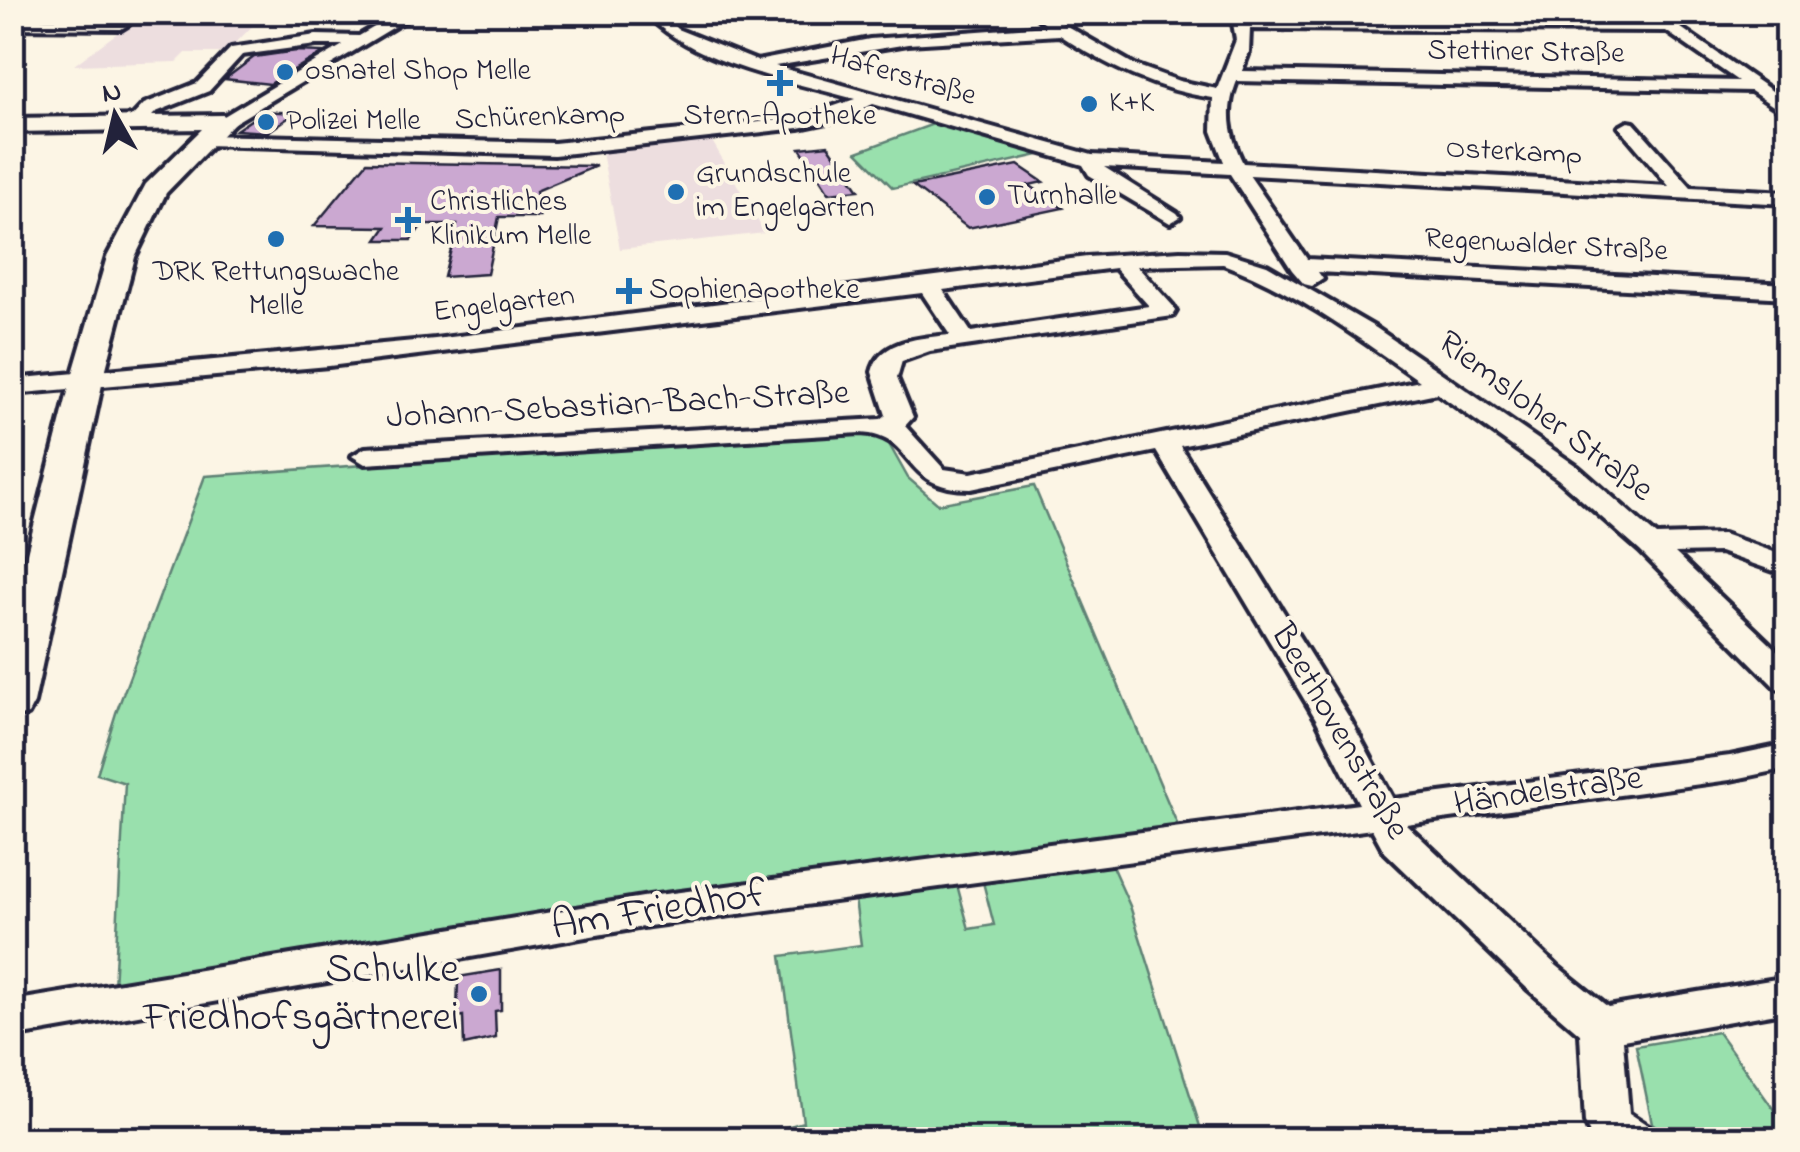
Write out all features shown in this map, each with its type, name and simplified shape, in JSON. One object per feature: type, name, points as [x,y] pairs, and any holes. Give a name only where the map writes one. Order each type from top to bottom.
[{"type":"main road","points":[[12,125],[136,122],[214,131]]},
{"type":"main road","points":[[12,704],[22,622],[121,257],[140,212],[155,190],[214,131]]},
{"type":"street","points":[[214,131],[412,12]]},
{"type":"street","name":"Haferstraße","points":[[652,12],[672,32],[756,66],[1091,161],[1238,168]]},
{"type":"street","points":[[990,12],[1006,31]]},
{"type":"street","points":[[1037,12],[1130,71],[1173,87],[1224,95]]},
{"type":"street","points":[[1649,12],[1788,111]]},
{"type":"street","points":[[1368,334],[1300,265],[1262,214],[1226,150],[1219,124],[1224,95],[1245,42],[1241,18],[1671,26]]},
{"type":"street","points":[[12,23],[121,24]]},
{"type":"street","points":[[756,66],[859,46],[1006,31],[1060,30]]},
{"type":"street","points":[[136,122],[150,108],[202,87],[237,52],[316,40],[361,41]]},
{"type":"street","name":"Stettiner Straße","points":[[1234,76],[1758,86]]},
{"type":"street","name":"Schürenkamp","points":[[214,131],[554,150],[798,123],[831,116],[871,99]]},
{"type":"street","points":[[1628,127],[1683,190]]},
{"type":"street","name":"Haferstraße","points":[[1091,161],[1096,171],[1170,217]]},
{"type":"street","name":"Osterkamp","points":[[1238,168],[1788,198]]},
{"type":"street","points":[[1225,258],[1251,238],[1262,214]]},
{"type":"street","name":"Engelgarten","points":[[12,387],[409,350],[928,283],[1225,258]]},
{"type":"street","name":"Riemsloher Straße","points":[[1225,258],[1260,270],[1368,334],[1568,473],[1650,544],[1788,680]]},
{"type":"street","points":[[886,427],[900,417],[884,370],[888,358],[900,350],[1165,311],[1122,264]]},
{"type":"street","name":"Regenwalder Straße","points":[[1300,265],[1788,291]]},
{"type":"street","points":[[928,283],[965,340]]},
{"type":"street","name":"Johann-Sebastian-Bach-Straße","points":[[364,456],[860,425],[886,427],[900,434],[932,477],[950,482],[1165,443],[1442,384]]},
{"type":"street","name":"Beethovenstraße","points":[[1165,443],[1333,719],[1398,841],[1543,978],[1600,1026]]},
{"type":"street","points":[[1650,544],[1723,544],[1788,567]]},
{"type":"street","name":"Händelstraße","points":[[1308,827],[1730,768],[1788,756]]},
{"type":"street","name":"Am Friedhof","points":[[12,1019],[648,911],[1308,827]]},
{"type":"street","points":[[1633,1140],[1607,1123],[1600,1026],[1788,994]]},
{"type":"shaded area","points":[[144,13],[265,13],[226,53],[186,53],[177,62],[74,65]]},
{"type":"shaded area","name":"Grundschule im Engelgarten","points":[[712,141],[765,233],[620,249],[602,152]]},
{"type":"green space","points":[[936,123],[1043,154],[893,188],[857,152]]},
{"type":"green space","points":[[857,431],[885,437],[908,478],[938,504],[1034,486],[1178,826],[843,871],[114,988],[125,783],[97,774],[205,476]]},
{"type":"green space","points":[[1112,866],[1130,906],[1204,1139],[748,1139],[803,1122],[781,956],[861,945],[855,899],[957,885],[969,929],[994,925],[983,882]]},
{"type":"green space","points":[[1718,1032],[1787,1128],[1787,1139],[1673,1139],[1652,1123],[1636,1046]]},
{"type":"building","points":[[324,52],[270,84],[225,79],[254,57]]},
{"type":"building","name":"Polizei Melle","points":[[264,111],[295,113],[268,132],[236,130]]},
{"type":"building","points":[[828,145],[859,190],[829,193],[800,148]]},
{"type":"building","name":"Christliches Klinikum Melle","points":[[367,162],[596,166],[536,191],[540,217],[499,217],[487,274],[444,277],[457,225],[422,225],[411,240],[377,240],[386,227],[314,226]]},
{"type":"building","name":"Turnhalle","points":[[1018,165],[1043,182],[1029,185],[1063,208],[968,228],[913,186]]},
{"type":"building","name":"Schulke Friedhofsgärtnerei","points":[[501,970],[496,1038],[464,1045],[463,1016],[457,1017],[458,977]]},
{"type":"place","name":"osnatel Shop Melle","points":[[285,72]]},
{"type":"place","name":"Stern-Apotheke","points":[[780,83]]},
{"type":"place","name":"K+K","points":[[1089,104]]},
{"type":"place","name":"Polizei Melle","points":[[266,122]]},
{"type":"place","name":"Grundschule im Engelgarten","points":[[676,192]]},
{"type":"place","name":"Turnhalle","points":[[987,197]]},
{"type":"place","name":"Christliches Klinikum Melle","points":[[408,220]]},
{"type":"place","name":"DRK Rettungswache Melle","points":[[276,239]]},
{"type":"place","name":"Sophienapotheke","points":[[629,291]]},
{"type":"place","name":"Schulke Friedhofsgärtnerei","points":[[479,994]]}]
